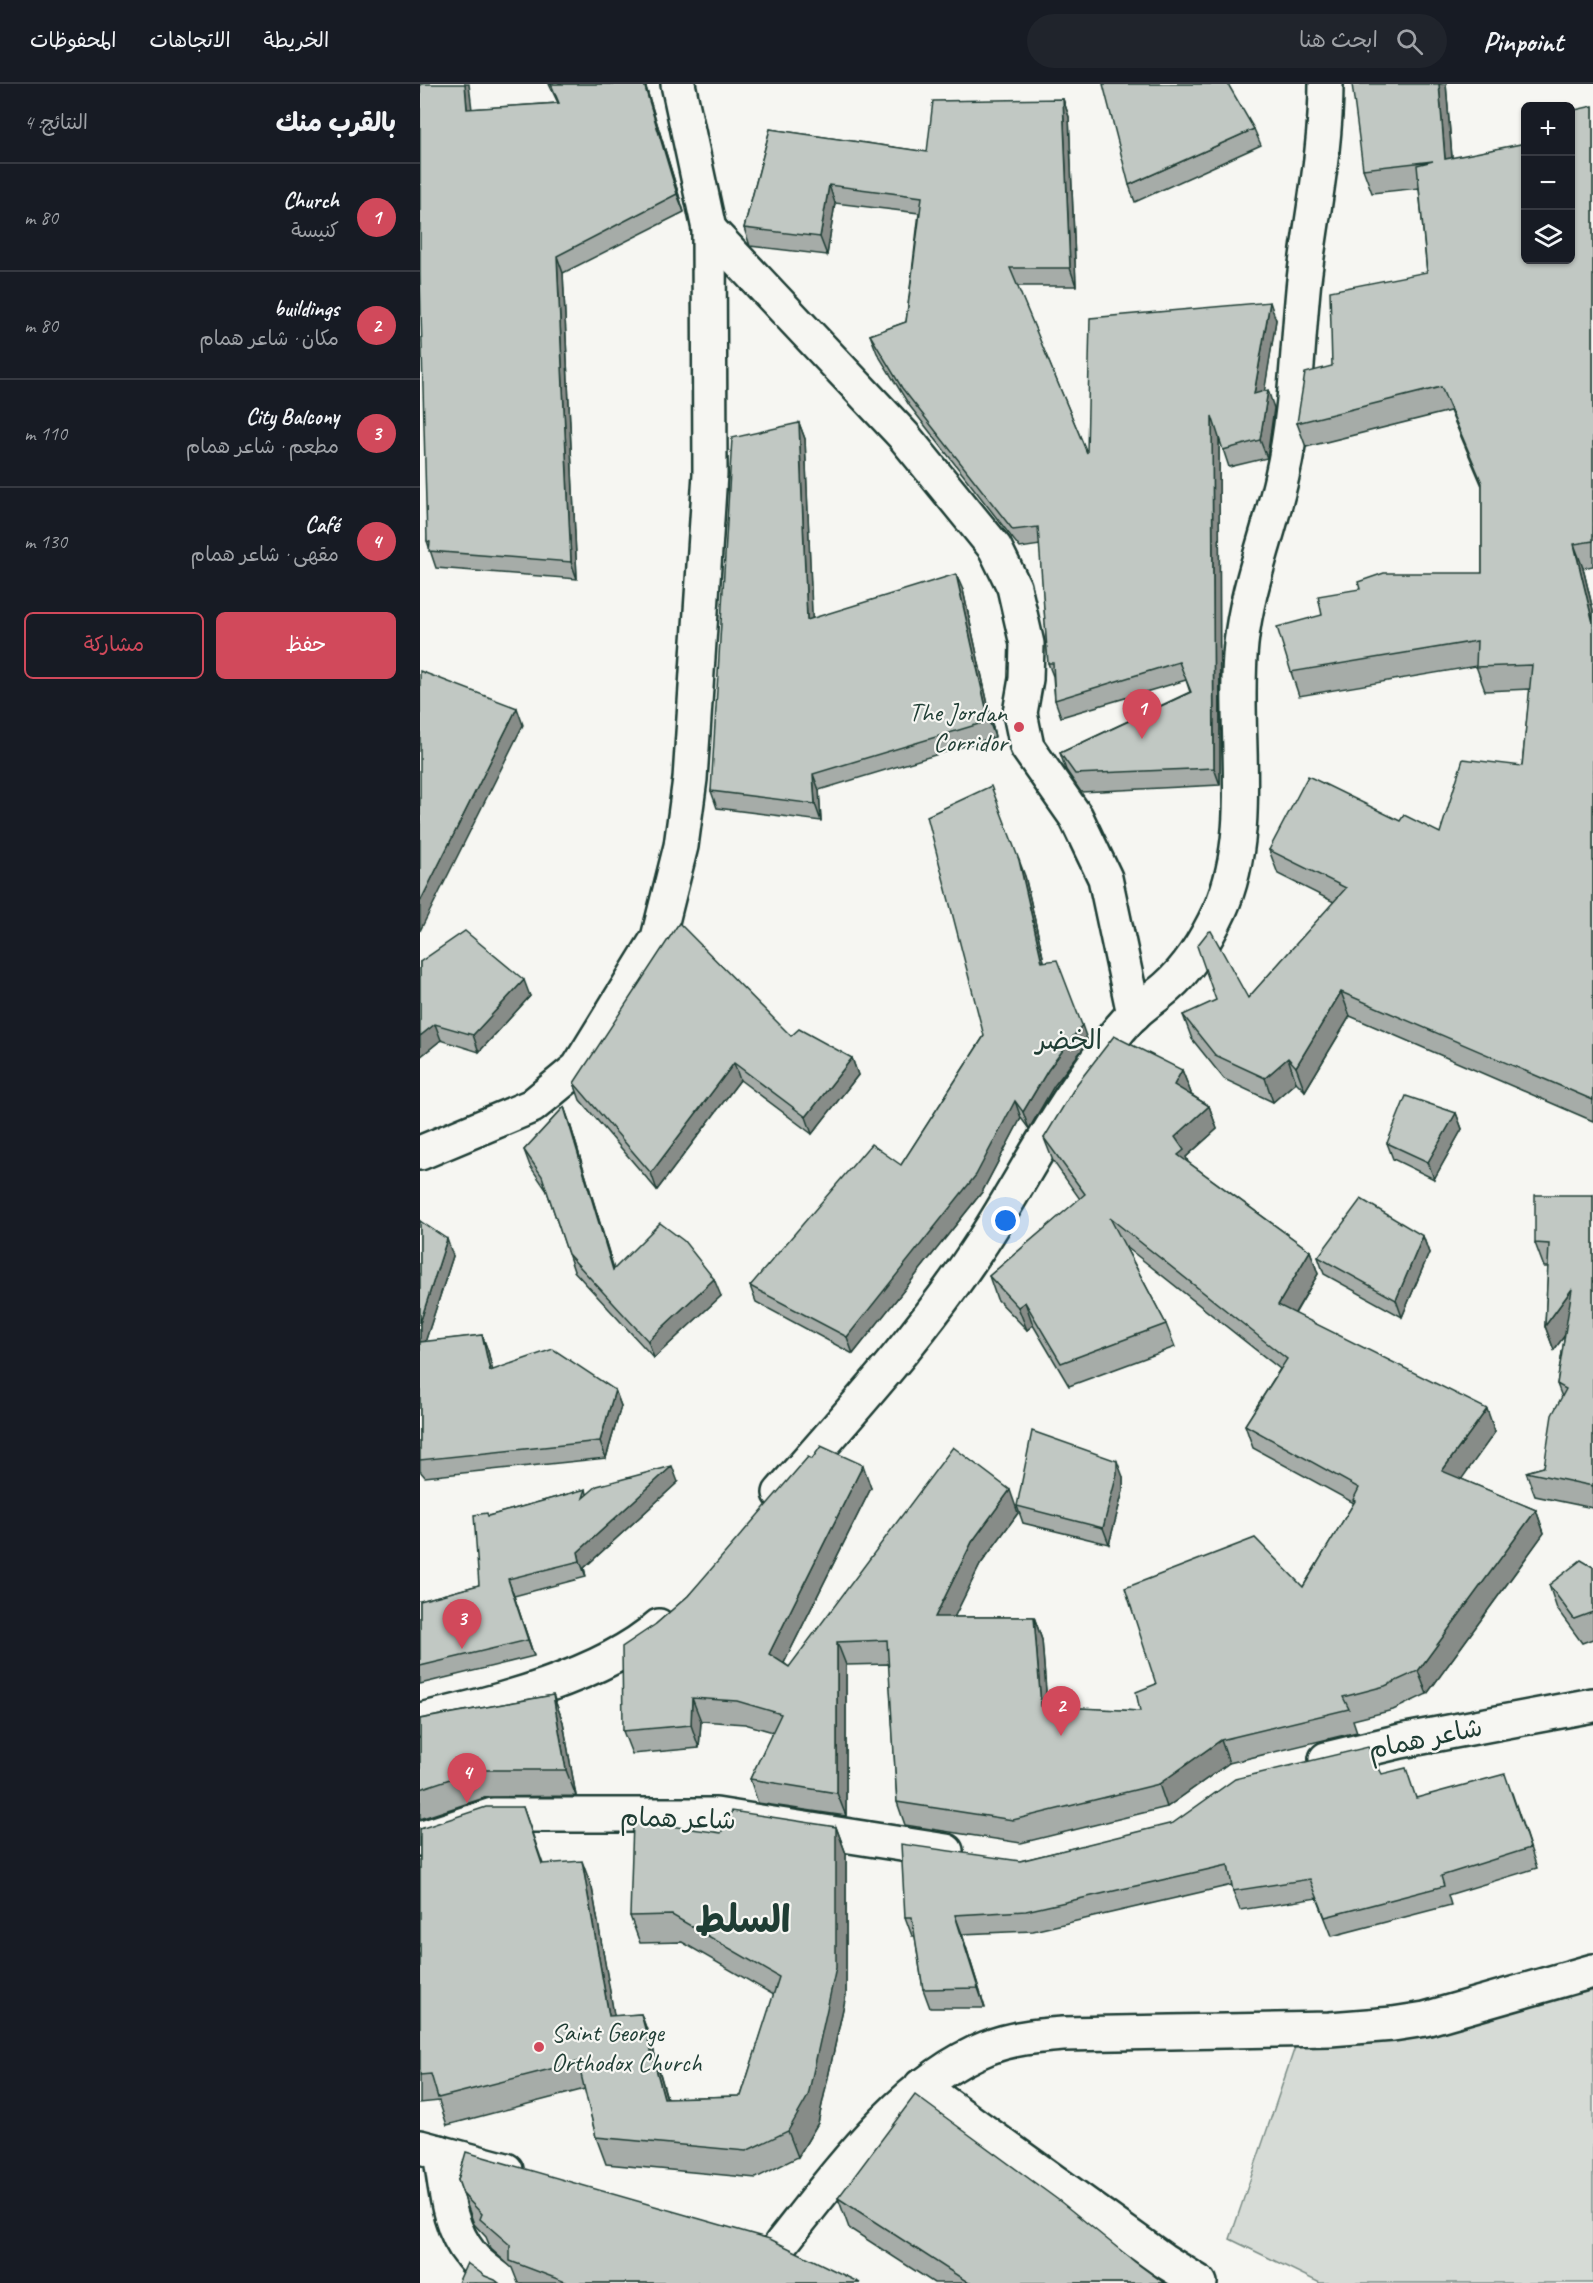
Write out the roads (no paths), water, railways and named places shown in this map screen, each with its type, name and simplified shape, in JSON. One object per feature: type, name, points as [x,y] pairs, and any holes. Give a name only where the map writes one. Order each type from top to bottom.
[{"type":"street","points":[[420,1153],[532,1106],[578,1068],[658,938],[681,846],[697,702],[710,474],[709,229],[678,84]]},
{"type":"street","points":[[760,1517],[881,1376],[933,1311],[983,1241],[1070,1096],[1134,1014],[1170,984],[1200,948],[1221,907],[1235,862],[1239,815],[1239,689],[1242,642],[1249,597],[1283,475],[1295,397],[1304,280],[1326,134],[1326,84]]},
{"type":"street","points":[[709,229],[903,435],[995,548],[1014,587],[1027,644],[1026,679],[1020,713],[1028,747],[1076,817],[1105,878],[1134,1014]]},
{"type":"street","points":[[420,1720],[466,1710],[579,1673],[617,1656],[652,1633],[684,1605]]},
{"type":"street","name":"شاعر همام","points":[[1301,1765],[1401,1741],[1593,1705]]},
{"type":"street","name":"شاعر همام","points":[[420,1839],[493,1815],[716,1815],[978,1856]]},
{"type":"street","points":[[781,2244],[848,2162],[921,2086],[952,2064],[987,2048],[1024,2037],[1063,2034],[1330,2029],[1394,2024],[1425,2019],[1593,1971]]},
{"type":"street","points":[[921,2086],[1163,2260],[1200,2283]]},
{"type":"street","points":[[430,2150],[533,2177]]},
{"type":"street","points":[[430,2150],[457,2234],[472,2257],[504,2283]]},
{"type":"street","points":[[748,2235],[781,2244],[811,2261]]},
{"type":"place","name":"The Jordan Corridor","points":[[1019,727]]},
{"type":"place","name":"Church","points":[[1142,739]]},
{"type":"place","name":"City Balcony","points":[[462,1649]]},
{"type":"place","name":"buildings","points":[[1061,1736]]},
{"type":"place","name":"Café","points":[[467,1803]]},
{"type":"place","name":"Saint George Orthodox Church","points":[[539,2047]]},
{"type":"district","name":"الخضر","points":[[1069,1040]]},
{"type":"district","name":"السلط","points":[[743,1919]]}]
